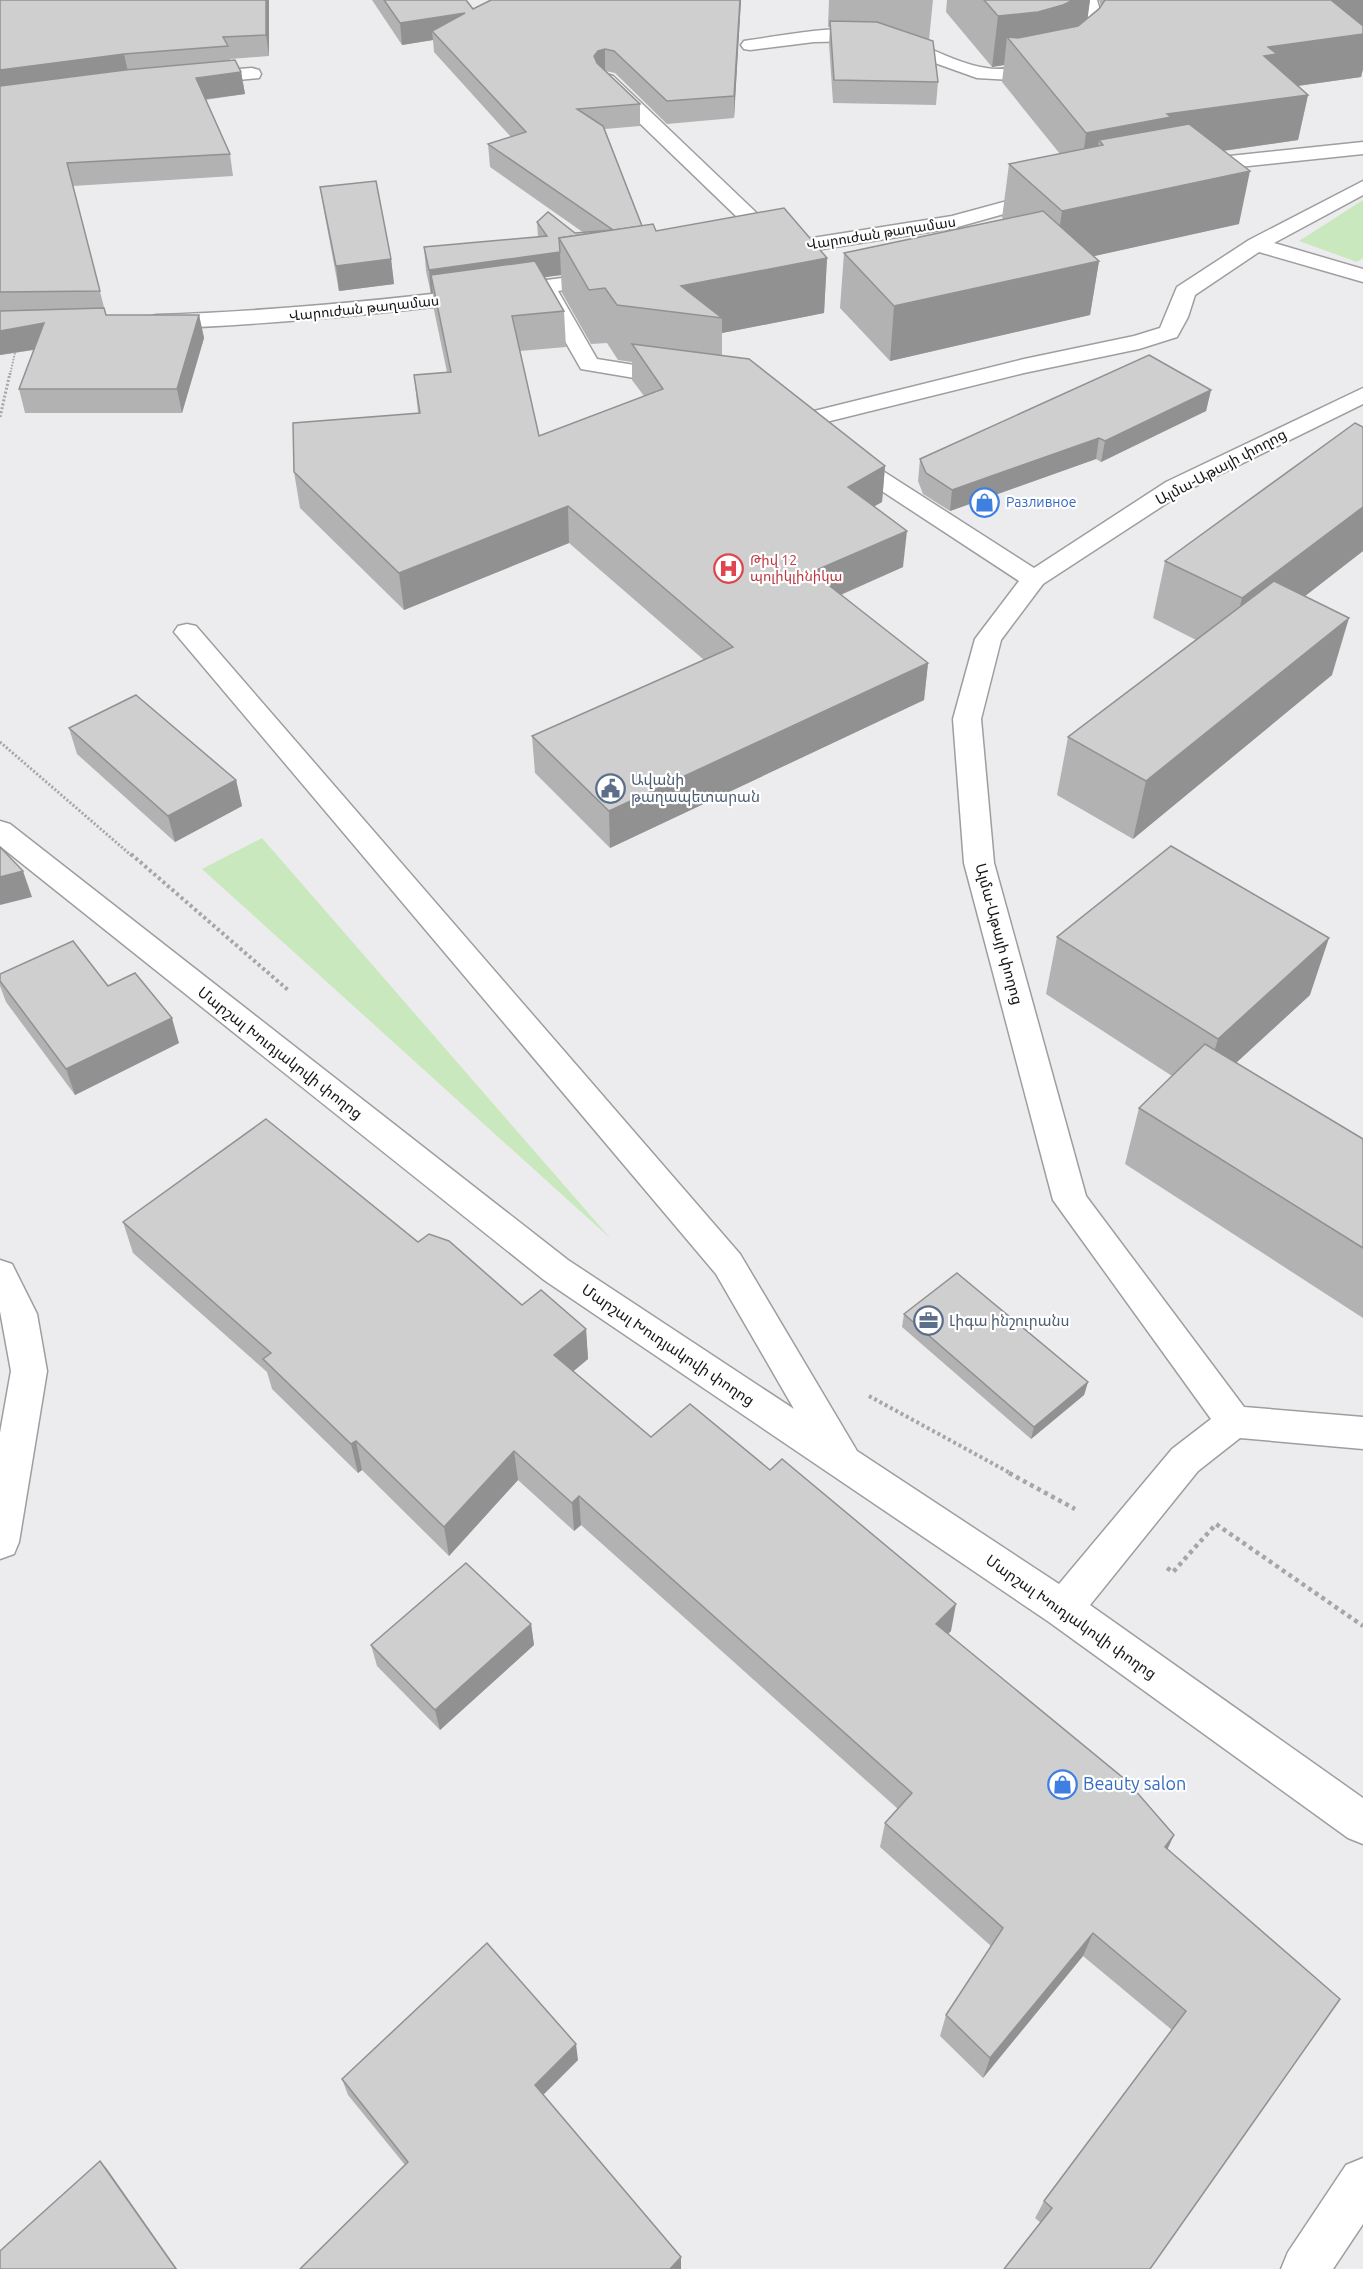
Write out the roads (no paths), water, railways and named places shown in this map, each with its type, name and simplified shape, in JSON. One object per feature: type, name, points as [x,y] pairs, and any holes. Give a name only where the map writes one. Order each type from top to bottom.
[{"type":"street","points":[[750,45],[844,34],[865,34],[984,74],[1012,74],[1064,64],[1085,47],[1097,31],[1088,0]]},
{"type":"street","points":[[174,80],[252,74]]},
{"type":"street","points":[[606,79],[782,249]]},
{"type":"street","points":[[1174,169],[1200,164],[1363,148]]},
{"type":"street","points":[[1034,579],[867,471],[820,424],[1024,366],[1139,342],[1169,332],[1185,292],[1256,244],[1363,187]]},
{"type":"street","name":"Վարուժան թաղամաս","points":[[748,255],[954,222],[1062,192]]},
{"type":"street","points":[[1256,244],[1363,276]]},
{"type":"street","name":"Վարուժան թաղամաս","points":[[133,323],[249,320],[382,308],[625,275]]},
{"type":"street","points":[[545,287],[589,364],[694,380]]},
{"type":"street","name":"Ալմա-Աթայի փողոց","points":[[1234,1422],[1070,1200],[979,863],[967,719],[988,639],[1034,579],[1176,487],[1363,395]]},
{"type":"street","points":[[186,632],[728,1264],[845,1463]]},
{"type":"street","name":"Մարշալ Խուդյակովի փողոց","points":[[0,831],[556,1270],[1063,1609],[1363,1823]]},
{"type":"street","points":[[0,1274],[19,1314],[29,1371],[0,1542]]},
{"type":"street","points":[[1063,1609],[1185,1460],[1234,1422],[1363,1433]]},
{"type":"street","points":[[1305,2269],[1363,2182]]},
{"type":"place","name":"Разливное","points":[[985,502]]},
{"type":"place","name":"Թիվ 12 պոլիկլինիկա","points":[[729,568]]},
{"type":"place","name":"Ավանի թաղապետարան","points":[[610,789]]},
{"type":"place","name":"Լիգա ինշուրանս","points":[[928,1321]]},
{"type":"place","name":"Beauty salon","points":[[1062,1784]]}]
